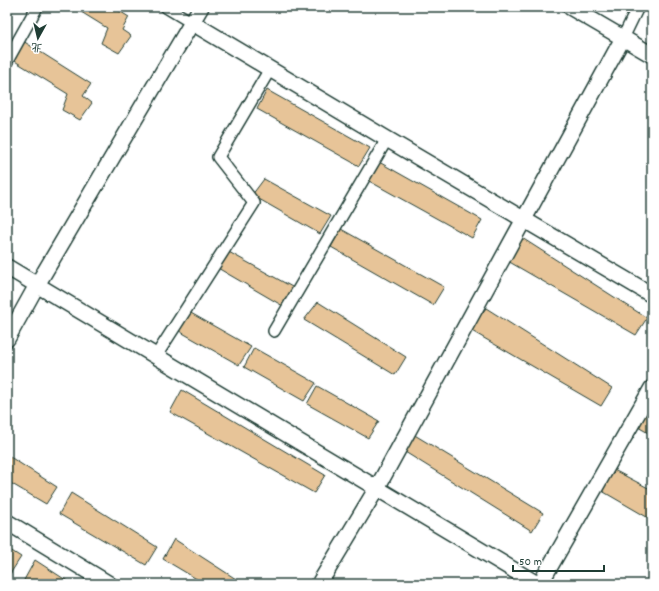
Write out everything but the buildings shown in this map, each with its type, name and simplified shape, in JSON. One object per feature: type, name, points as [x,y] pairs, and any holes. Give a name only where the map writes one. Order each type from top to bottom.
[{"type":"street","points":[[7,61],[37,7]]},
{"type":"street","points":[[166,7],[652,295]]},
{"type":"street","points":[[7,338],[201,7]]},
{"type":"street","points":[[570,7],[652,55]]},
{"type":"street","points":[[319,584],[376,488],[623,38],[638,7]]},
{"type":"street","points":[[156,356],[254,203],[218,157],[270,69]]},
{"type":"street","points":[[274,330],[387,139]]},
{"type":"street","points":[[7,267],[537,584]]},
{"type":"street","points":[[540,584],[652,388]]},
{"type":"street","points":[[7,522],[109,584]]}]
